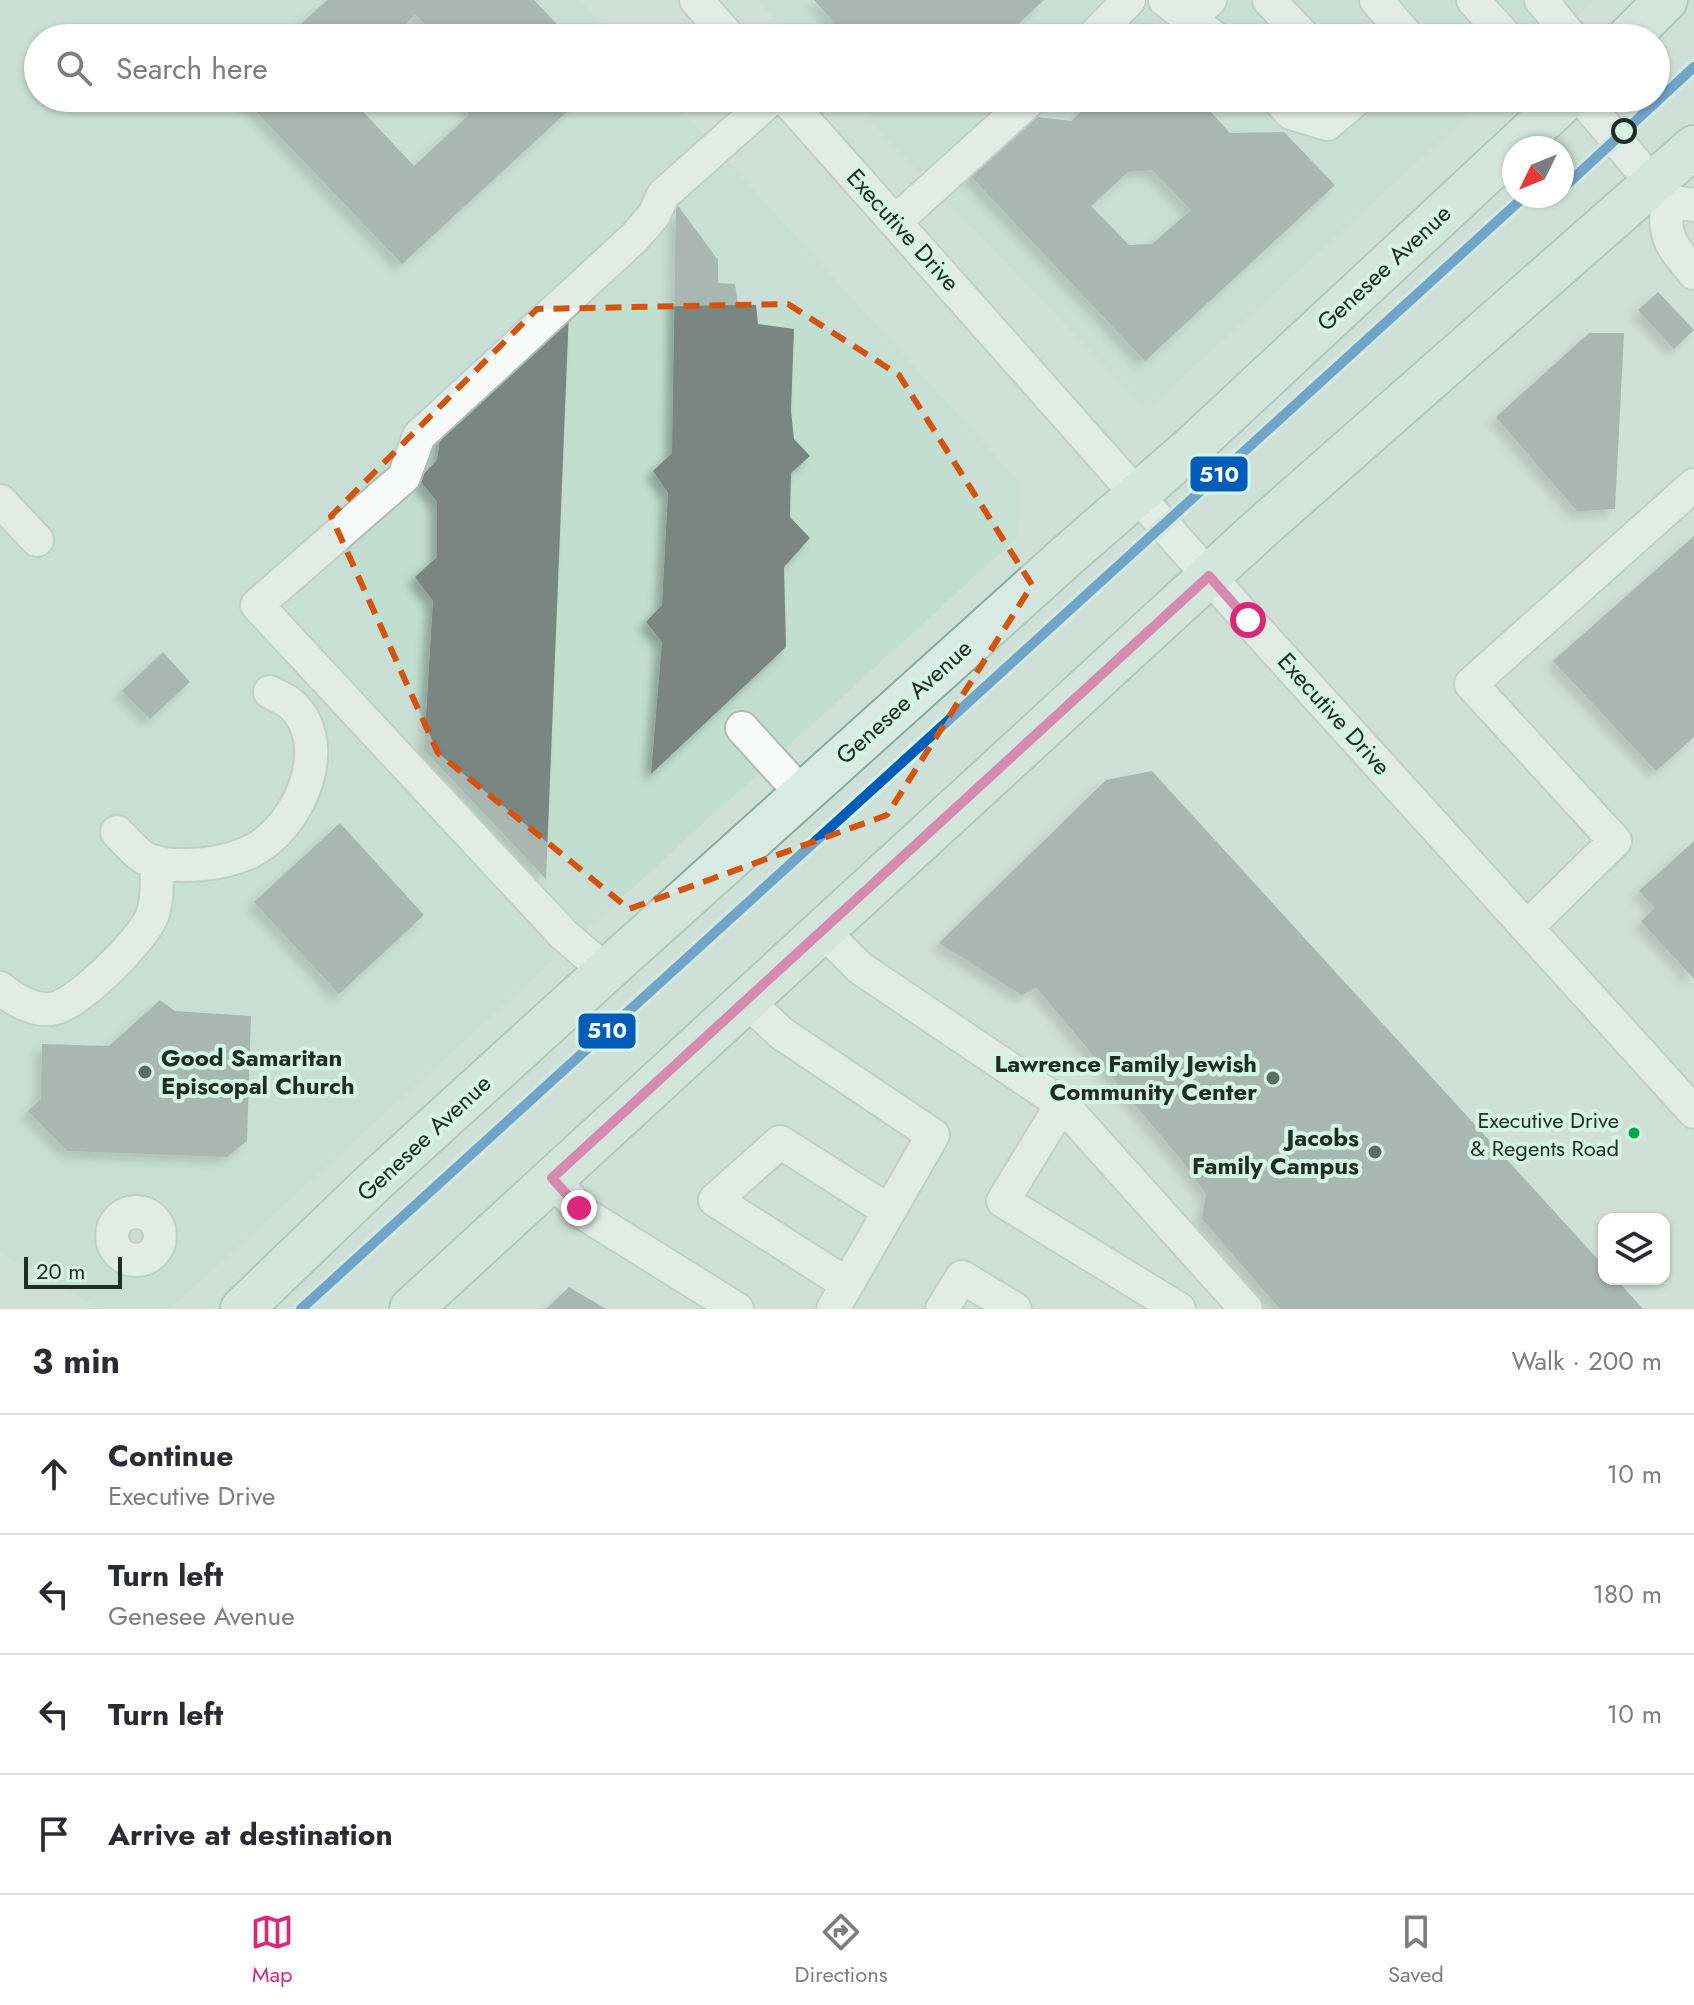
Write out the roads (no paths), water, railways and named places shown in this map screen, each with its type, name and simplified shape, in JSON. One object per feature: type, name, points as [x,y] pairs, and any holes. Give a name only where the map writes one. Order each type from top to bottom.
[{"type":"main road","points":[[1642,24],[1666,0]]},
{"type":"main road","name":"Genesee Avenue","points":[[242,1309],[373,1183],[802,794],[1138,496],[1552,112]]},
{"type":"main road","points":[[411,1309],[1209,576],[1671,197],[1694,147]]},
{"type":"street","points":[[696,0],[717,24]]},
{"type":"street","points":[[1106,24],[1129,0]]},
{"type":"street","points":[[1269,0],[1292,24]]},
{"type":"street","points":[[1376,0],[1397,24]]},
{"type":"street","points":[[1473,0],[1494,24]]},
{"type":"street","points":[[1541,0],[1561,24]]},
{"type":"street","points":[[1188,6],[1203,24]]},
{"type":"street","points":[[606,971],[564,935],[257,605],[404,477],[419,436],[635,237],[654,215],[663,195],[756,112]]},
{"type":"street","name":"Executive Drive","points":[[798,112],[1209,576],[1694,1112]]},
{"type":"street","points":[[896,221],[1017,112]]},
{"type":"street","points":[[1290,112],[1327,124],[1341,112]]},
{"type":"street","points":[[1595,112],[1671,197],[1665,224],[1669,242],[1694,273]]},
{"type":"street","points":[[1528,926],[1615,841],[1471,684],[1694,485]]},
{"type":"street","points":[[0,501],[37,540]]},
{"type":"street","points":[[117,832],[144,858],[199,865],[253,850],[278,831],[295,807],[309,778],[310,751],[306,726],[291,704],[270,692]]},
{"type":"street","points":[[742,728],[802,794]]},
{"type":"street","points":[[0,988],[31,1006],[50,1010],[69,1004],[138,940],[152,916],[157,862]]},
{"type":"street","points":[[822,930],[860,968],[1062,1104],[1246,1309]]},
{"type":"street","points":[[746,1000],[781,1033],[933,1135],[840,1296],[715,1200],[780,1142],[889,1211]]},
{"type":"street","points":[[1062,1104],[1003,1201],[1179,1309]]},
{"type":"street","points":[[552,1178],[583,1213],[737,1309]]},
{"type":"street","points":[[942,1309],[962,1277],[1015,1309]]},
{"type":"place","name":"Good Samaritan Episcopal Church","points":[[145,1072]]},
{"type":"place","name":"Lawrence Family Jewish Community Center","points":[[1273,1078]]},
{"type":"place","name":"Executive Drive & Regents Road","points":[[1634,1133]]},
{"type":"place","name":"Jacobs Family Campus","points":[[1375,1152]]}]
